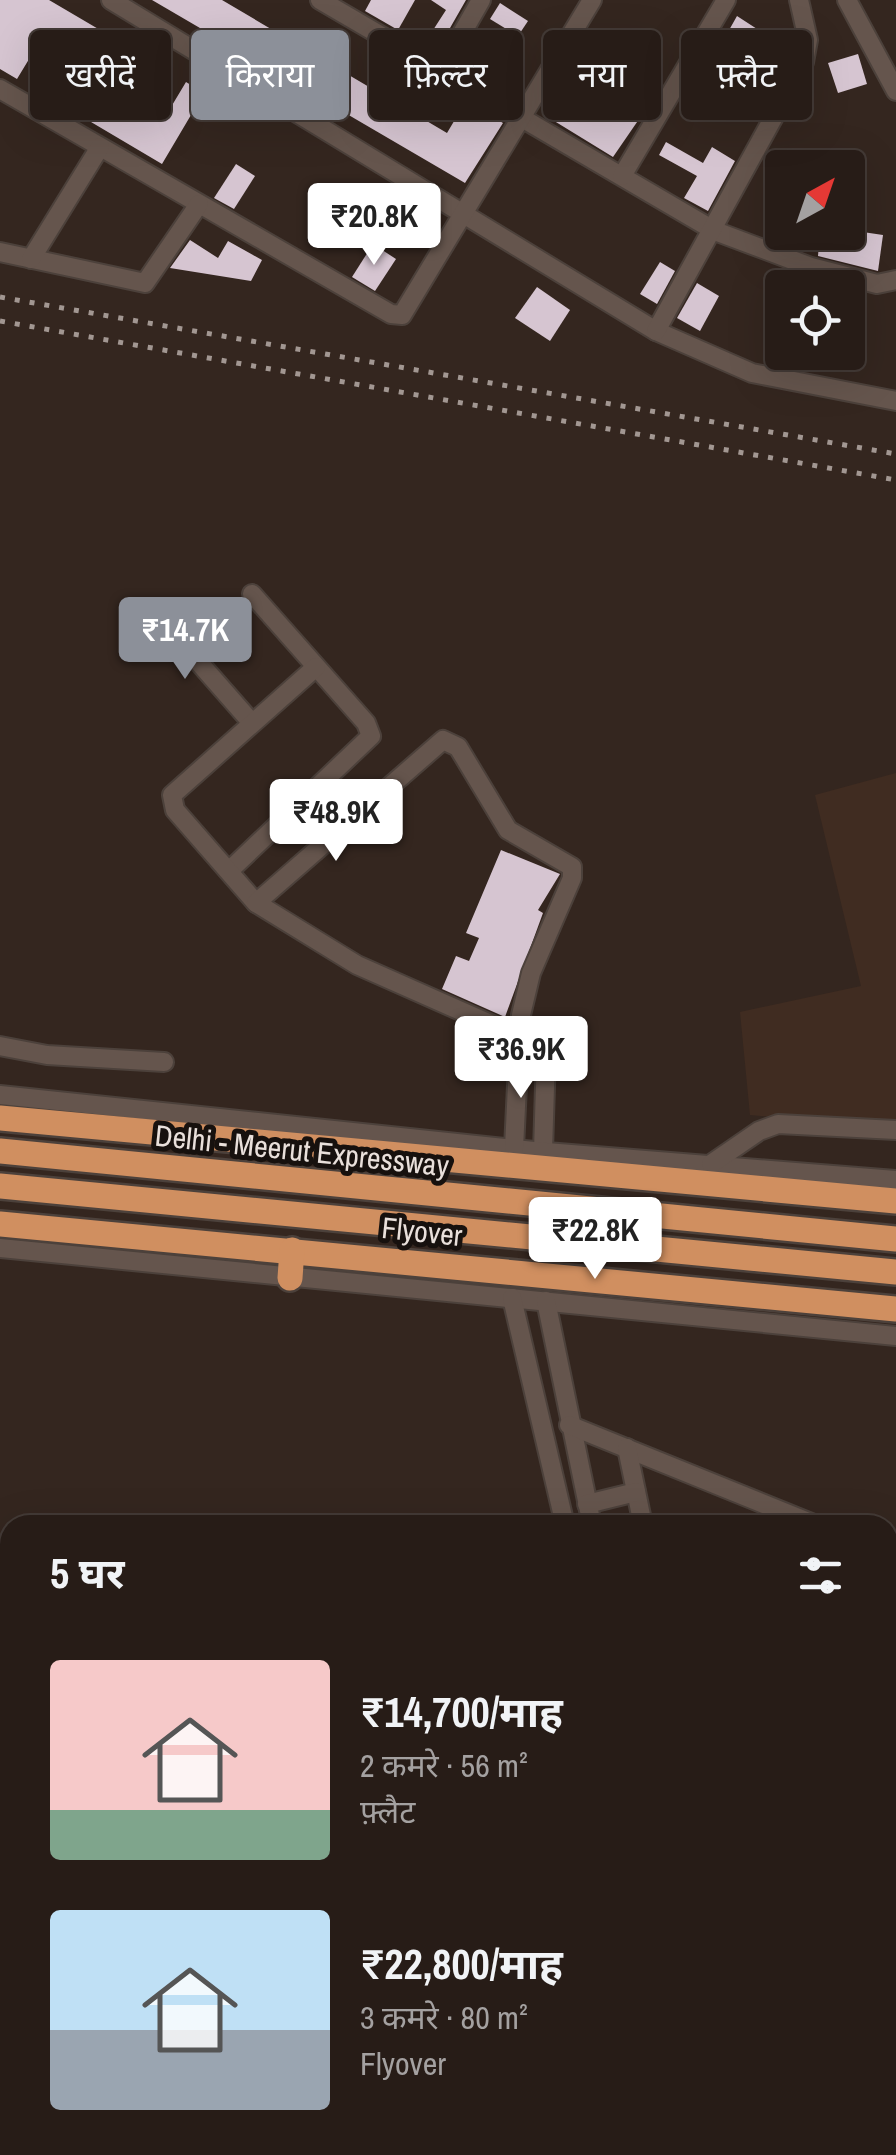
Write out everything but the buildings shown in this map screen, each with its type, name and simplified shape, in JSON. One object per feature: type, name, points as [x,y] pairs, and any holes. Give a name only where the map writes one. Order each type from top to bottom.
[{"type":"highway","points":[[191,1135],[215,1117]]},
{"type":"highway","points":[[0,1118],[459,1152],[896,1200]]},
{"type":"highway","name":"Delhi - Meerut Expressway","points":[[0,1152],[896,1239]]},
{"type":"highway","points":[[0,1186],[896,1272]]},
{"type":"highway","name":"Flyover","points":[[0,1224],[896,1309]]},
{"type":"highway","points":[[290,1278],[292,1250]]},
{"type":"street","points":[[111,0],[656,331],[752,373],[896,400]]},
{"type":"street","points":[[320,0],[341,5],[379,30]]},
{"type":"street","points":[[464,30],[481,0]]},
{"type":"street","points":[[2,94],[391,314],[402,315],[466,216],[592,0]]},
{"type":"street","points":[[622,176],[726,0]]},
{"type":"street","points":[[656,331],[715,231],[804,62],[808,40],[798,0]]},
{"type":"street","points":[[847,0],[896,91]]},
{"type":"street","points":[[525,117],[715,231],[811,267],[877,284],[896,280]]},
{"type":"street","points":[[31,259],[100,147]]},
{"type":"street","points":[[0,252],[145,283],[199,204]]},
{"type":"street","points":[[230,870],[371,736],[366,722],[252,594]]},
{"type":"street","points":[[153,610],[252,723]]},
{"type":"street","points":[[316,667],[172,795],[175,810],[256,903],[357,966],[520,1037],[546,1054],[543,1151]]},
{"type":"street","points":[[256,903],[443,740],[454,742],[508,830],[561,856],[572,867],[572,878],[531,974],[521,1015],[509,1020],[520,1037],[514,1148]]},
{"type":"street","points":[[0,1046],[47,1055],[164,1062]]},
{"type":"street","points":[[0,1095],[215,1117],[459,1152],[514,1148],[896,1180]]},
{"type":"street","points":[[711,1164],[759,1131],[778,1124],[896,1130]]},
{"type":"street","points":[[0,1248],[896,1336]]},
{"type":"street","points":[[512,1298],[563,1515]]},
{"type":"street","points":[[546,1301],[590,1515]]},
{"type":"street","points":[[569,1425],[791,1515]]},
{"type":"street","points":[[627,1448],[641,1515]]},
{"type":"street","points":[[587,1504],[636,1492]]},
{"type":"shaded area","points":[[896,773],[896,1127],[750,1115],[740,1012],[861,986],[815,795]]},
{"type":"railway","points":[[0,297],[896,454]]},
{"type":"railway","points":[[0,321],[896,480]]}]
